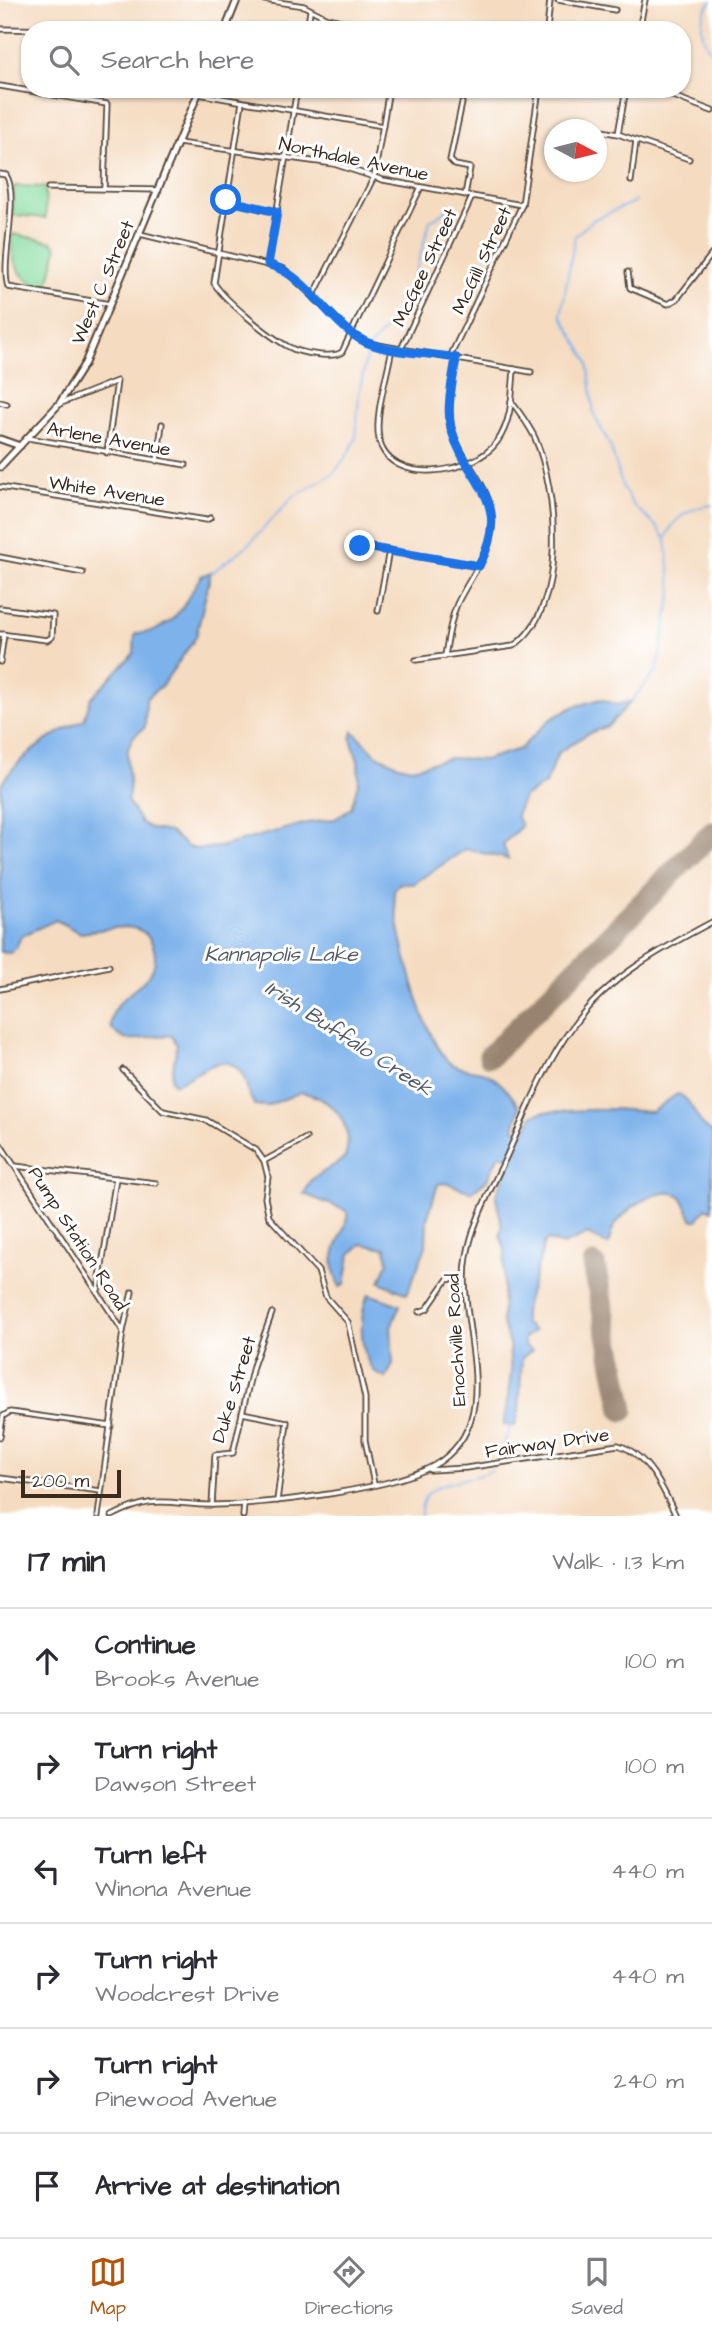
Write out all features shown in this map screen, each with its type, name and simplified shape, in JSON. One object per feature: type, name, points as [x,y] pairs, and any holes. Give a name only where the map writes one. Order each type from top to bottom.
[{"type":"main road","points":[[229,21],[237,0]]},
{"type":"main road","name":"West C Street","points":[[0,467],[59,404],[85,363],[197,98]]},
{"type":"main road","points":[[0,439],[20,446]]},
{"type":"street","points":[[265,0],[310,10],[341,21]]},
{"type":"street","points":[[548,21],[550,0]]},
{"type":"street","points":[[558,0],[615,10]]},
{"type":"street","points":[[641,21],[645,0]]},
{"type":"street","points":[[308,21],[310,10]]},
{"type":"street","points":[[0,29],[21,29]]},
{"type":"street","points":[[0,86],[21,90]]},
{"type":"street","points":[[71,98],[107,104],[104,188]]},
{"type":"street","points":[[225,98],[383,126]]},
{"type":"street","points":[[268,264],[295,98]]},
{"type":"street","points":[[314,295],[374,177],[388,98]]},
{"type":"street","name":"McGill Street","points":[[450,357],[523,205],[538,98]]},
{"type":"street","points":[[618,134],[624,98]]},
{"type":"street","points":[[678,98],[712,111]]},
{"type":"street","points":[[242,102],[214,274],[218,289],[287,346],[338,355],[421,187]]},
{"type":"street","points":[[461,103],[450,160],[455,165],[470,168],[465,195]]},
{"type":"street","points":[[607,132],[689,159]]},
{"type":"street","points":[[631,181],[636,141]]},
{"type":"street","name":"Northdale Avenue","points":[[178,143],[345,166],[374,177],[523,205]]},
{"type":"street","points":[[0,174],[6,175],[10,185],[5,240],[5,279],[8,287],[110,304]]},
{"type":"street","points":[[48,188],[159,190]]},
{"type":"street","name":"McGee Street","points":[[401,349],[472,197]]},
{"type":"street","points":[[226,200],[277,212]]},
{"type":"street","points":[[140,234],[268,264],[292,273],[351,333],[367,343],[531,372]]},
{"type":"street","points":[[628,272],[628,284],[633,290],[668,304],[677,299],[712,255]]},
{"type":"street","points":[[392,348],[378,430],[383,452],[404,465],[430,472],[469,464],[498,440],[508,420],[514,369]]},
{"type":"street","points":[[445,656],[455,610],[487,551],[492,519],[484,487],[469,464],[451,426],[456,358]]},
{"type":"street","points":[[59,404],[117,382],[107,453]]},
{"type":"street","points":[[416,660],[513,646],[533,628],[545,599],[554,530],[549,492],[534,436],[511,401]]},
{"type":"street","points":[[0,402],[7,404]]},
{"type":"street","points":[[156,461],[162,424]]},
{"type":"street","name":"Arlene Avenue","points":[[28,438],[186,465]]},
{"type":"street","name":"White Avenue","points":[[0,487],[210,519]]},
{"type":"street","points":[[360,546],[479,566]]},
{"type":"street","points":[[378,611],[389,550]]},
{"type":"street","points":[[0,557],[83,573]]},
{"type":"street","points":[[0,608],[53,615],[54,632],[47,640],[2,634],[0,662]]},
{"type":"street","name":"Enochville Road","points":[[112,1516],[149,1501],[212,1505],[277,1501],[374,1484],[427,1470],[454,1450],[470,1423],[473,1411],[474,1376],[464,1276],[472,1236],[550,1061],[581,1016],[630,971],[712,922]]},
{"type":"street","points":[[0,989],[109,965]]},
{"type":"street","points":[[123,1070],[163,1111],[206,1120],[256,1150],[264,1161],[268,1177],[265,1198],[269,1217],[318,1271],[326,1297],[348,1322],[365,1398],[364,1429],[374,1484]]},
{"type":"street","points":[[264,1161],[306,1138]]},
{"type":"street","name":"Pump Station Road","points":[[0,1144],[123,1331],[98,1516]]},
{"type":"street","points":[[15,1166],[156,1183]]},
{"type":"street","points":[[98,1292],[116,1178]]},
{"type":"street","points":[[419,1312],[427,1309],[447,1280],[464,1276]]},
{"type":"street","points":[[123,1331],[132,1292]]},
{"type":"street","name":"Duke Street","points":[[212,1505],[215,1455],[233,1453],[253,1366],[272,1313]]},
{"type":"street","points":[[0,1437],[3,1416],[10,1412],[111,1426]]},
{"type":"street","points":[[242,1413],[287,1422],[277,1501]]},
{"type":"street","name":"Fairway Drive","points":[[427,1470],[466,1468],[618,1445],[635,1452],[644,1460],[676,1516]]},
{"type":"street","points":[[0,1478],[101,1491]]},
{"type":"street","points":[[243,1516],[244,1503]]},
{"type":"green space","points":[[14,186],[45,187],[46,218],[12,215]]},
{"type":"green space","points":[[13,234],[53,242],[57,249],[47,288],[29,281],[18,269],[13,253]]},
{"type":"water","name":"Kannapolis Lake","points":[[211,572],[196,637],[163,684],[146,699],[145,727],[132,739],[127,754],[127,800],[141,823],[152,829],[170,832],[188,847],[219,847],[307,823],[335,819],[351,808],[359,780],[358,761],[351,739],[353,731],[377,755],[412,768],[450,758],[483,760],[520,749],[549,720],[573,707],[601,699],[617,705],[632,701],[608,726],[587,734],[558,753],[545,784],[524,797],[516,815],[521,826],[503,844],[508,859],[466,849],[413,884],[400,883],[394,890],[405,955],[430,1032],[450,1063],[486,1074],[498,1081],[508,1092],[520,1108],[514,1128],[524,1132],[533,1115],[543,1112],[613,1109],[651,1112],[677,1094],[683,1096],[706,1129],[712,1132],[712,1211],[706,1208],[697,1220],[693,1220],[681,1196],[663,1193],[643,1201],[625,1214],[613,1229],[608,1245],[588,1234],[563,1245],[549,1240],[545,1242],[524,1311],[524,1323],[534,1331],[524,1338],[524,1345],[532,1350],[522,1358],[519,1411],[515,1426],[504,1425],[511,1374],[509,1344],[502,1323],[505,1250],[500,1236],[502,1226],[496,1196],[511,1158],[499,1155],[487,1180],[471,1192],[446,1183],[438,1184],[427,1219],[426,1246],[407,1294],[380,1282],[388,1262],[386,1248],[361,1244],[350,1255],[345,1284],[340,1287],[333,1263],[347,1211],[304,1194],[311,1180],[345,1158],[347,1135],[344,1124],[332,1107],[313,1095],[301,1092],[267,1106],[255,1105],[242,1074],[235,1066],[227,1063],[210,1066],[174,1084],[171,1079],[177,1045],[172,1036],[131,1039],[117,1034],[111,1027],[112,1015],[118,1005],[145,980],[152,971],[155,960],[153,946],[148,936],[141,931],[121,927],[80,933],[56,920],[21,936],[16,948],[10,953],[0,952],[1,784],[38,746],[84,720],[91,698],[134,653],[135,634],[154,631],[172,620],[201,576]]},
{"type":"water","points":[[369,1294],[400,1305],[391,1327],[393,1364],[386,1378],[370,1365],[362,1341],[363,1314]]},
{"type":"waterway","points":[[712,1],[702,20],[705,41],[712,53]]},
{"type":"waterway","points":[[631,701],[657,670],[672,592],[666,540],[658,528],[633,505],[623,488],[610,445],[594,415],[588,361],[561,315],[575,236],[593,220],[636,201]]},
{"type":"waterway","points":[[211,573],[247,546],[293,497],[333,474],[350,451],[356,438],[359,394],[368,349],[406,305],[430,221],[448,209]]},
{"type":"waterway","points":[[666,539],[673,525],[683,515],[712,505]]},
{"type":"waterway","points":[[498,1459],[511,1425]]},
{"type":"waterway","points":[[421,1516],[428,1493],[437,1487],[493,1470]]},
{"type":"runway","points":[[490,1056],[712,833]]},
{"type":"runway","points":[[594,1265],[623,1410]]},
{"type":"route","points":[[226,200],[277,212],[268,264],[292,273],[351,333],[367,343],[456,358],[449,412],[451,426],[462,452],[484,487],[489,504],[492,519],[487,551],[479,566],[360,546]]},
{"type":"water label","name":"Irish Buffalo Creek","points":[[349,1038]]}]
